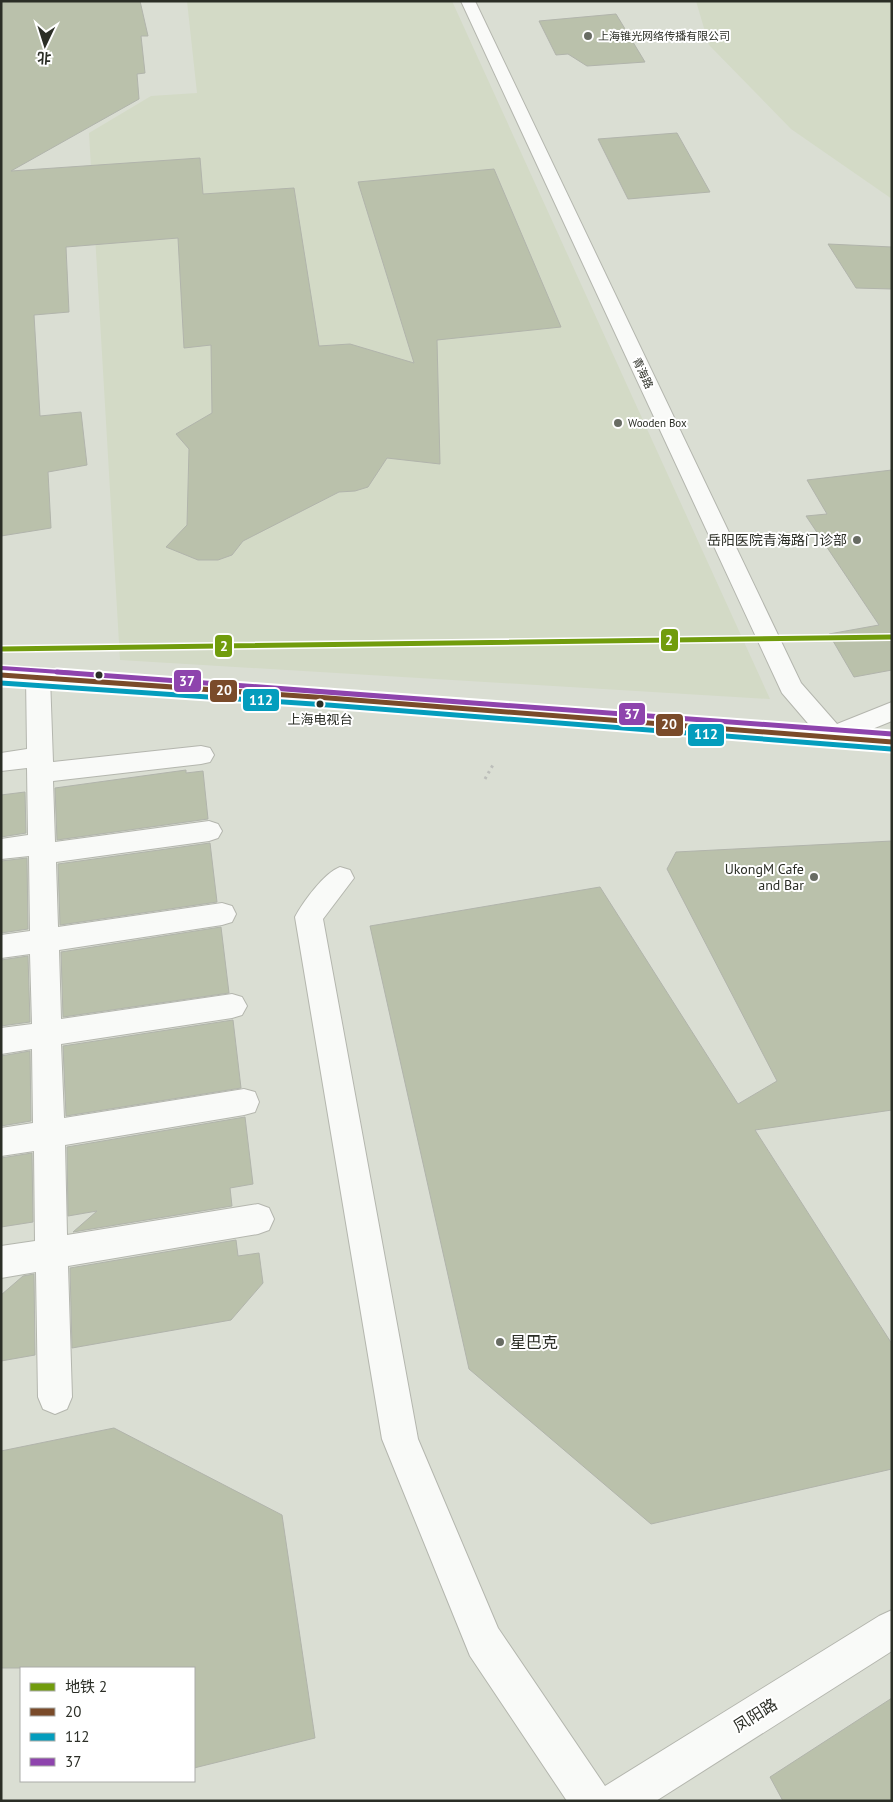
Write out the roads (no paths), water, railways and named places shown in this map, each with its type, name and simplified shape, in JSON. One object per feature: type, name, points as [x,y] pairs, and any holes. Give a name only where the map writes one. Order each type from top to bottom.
[{"type":"main road","points":[[1,675],[833,736],[892,742]]},
{"type":"street","name":"青海路","points":[[468,1],[791,687],[833,736]]},
{"type":"street","points":[[38,677],[55,1397]]},
{"type":"street","points":[[833,736],[892,711]]},
{"type":"street","points":[[1,762],[39,765],[201,755]]},
{"type":"street","points":[[1,849],[41,849],[208,831]]},
{"type":"street","points":[[340,878],[310,917],[400,1439],[484,1642],[591,1801]]},
{"type":"street","points":[[1,947],[222,914]]},
{"type":"street","points":[[1,1041],[232,1006]]},
{"type":"street","points":[[1,1142],[244,1102]]},
{"type":"street","points":[[1,1262],[258,1219]]},
{"type":"street","name":"凤阳路","points":[[619,1801],[892,1629]]},
{"type":"metro line","name":"2","points":[[1,649],[892,637]]},
{"type":"place","name":"上海锥光网络传播有限公司","points":[[588,36]]},
{"type":"place","name":"Wooden Box","points":[[618,423]]},
{"type":"place","name":"岳阳医院青海路门诊部","points":[[857,540]]},
{"type":"place","name":"上海电视台","points":[[320,704]]},
{"type":"place","name":"UkongM Cafe and Bar","points":[[814,877]]},
{"type":"place","name":"星巴克","points":[[500,1342]]}]
